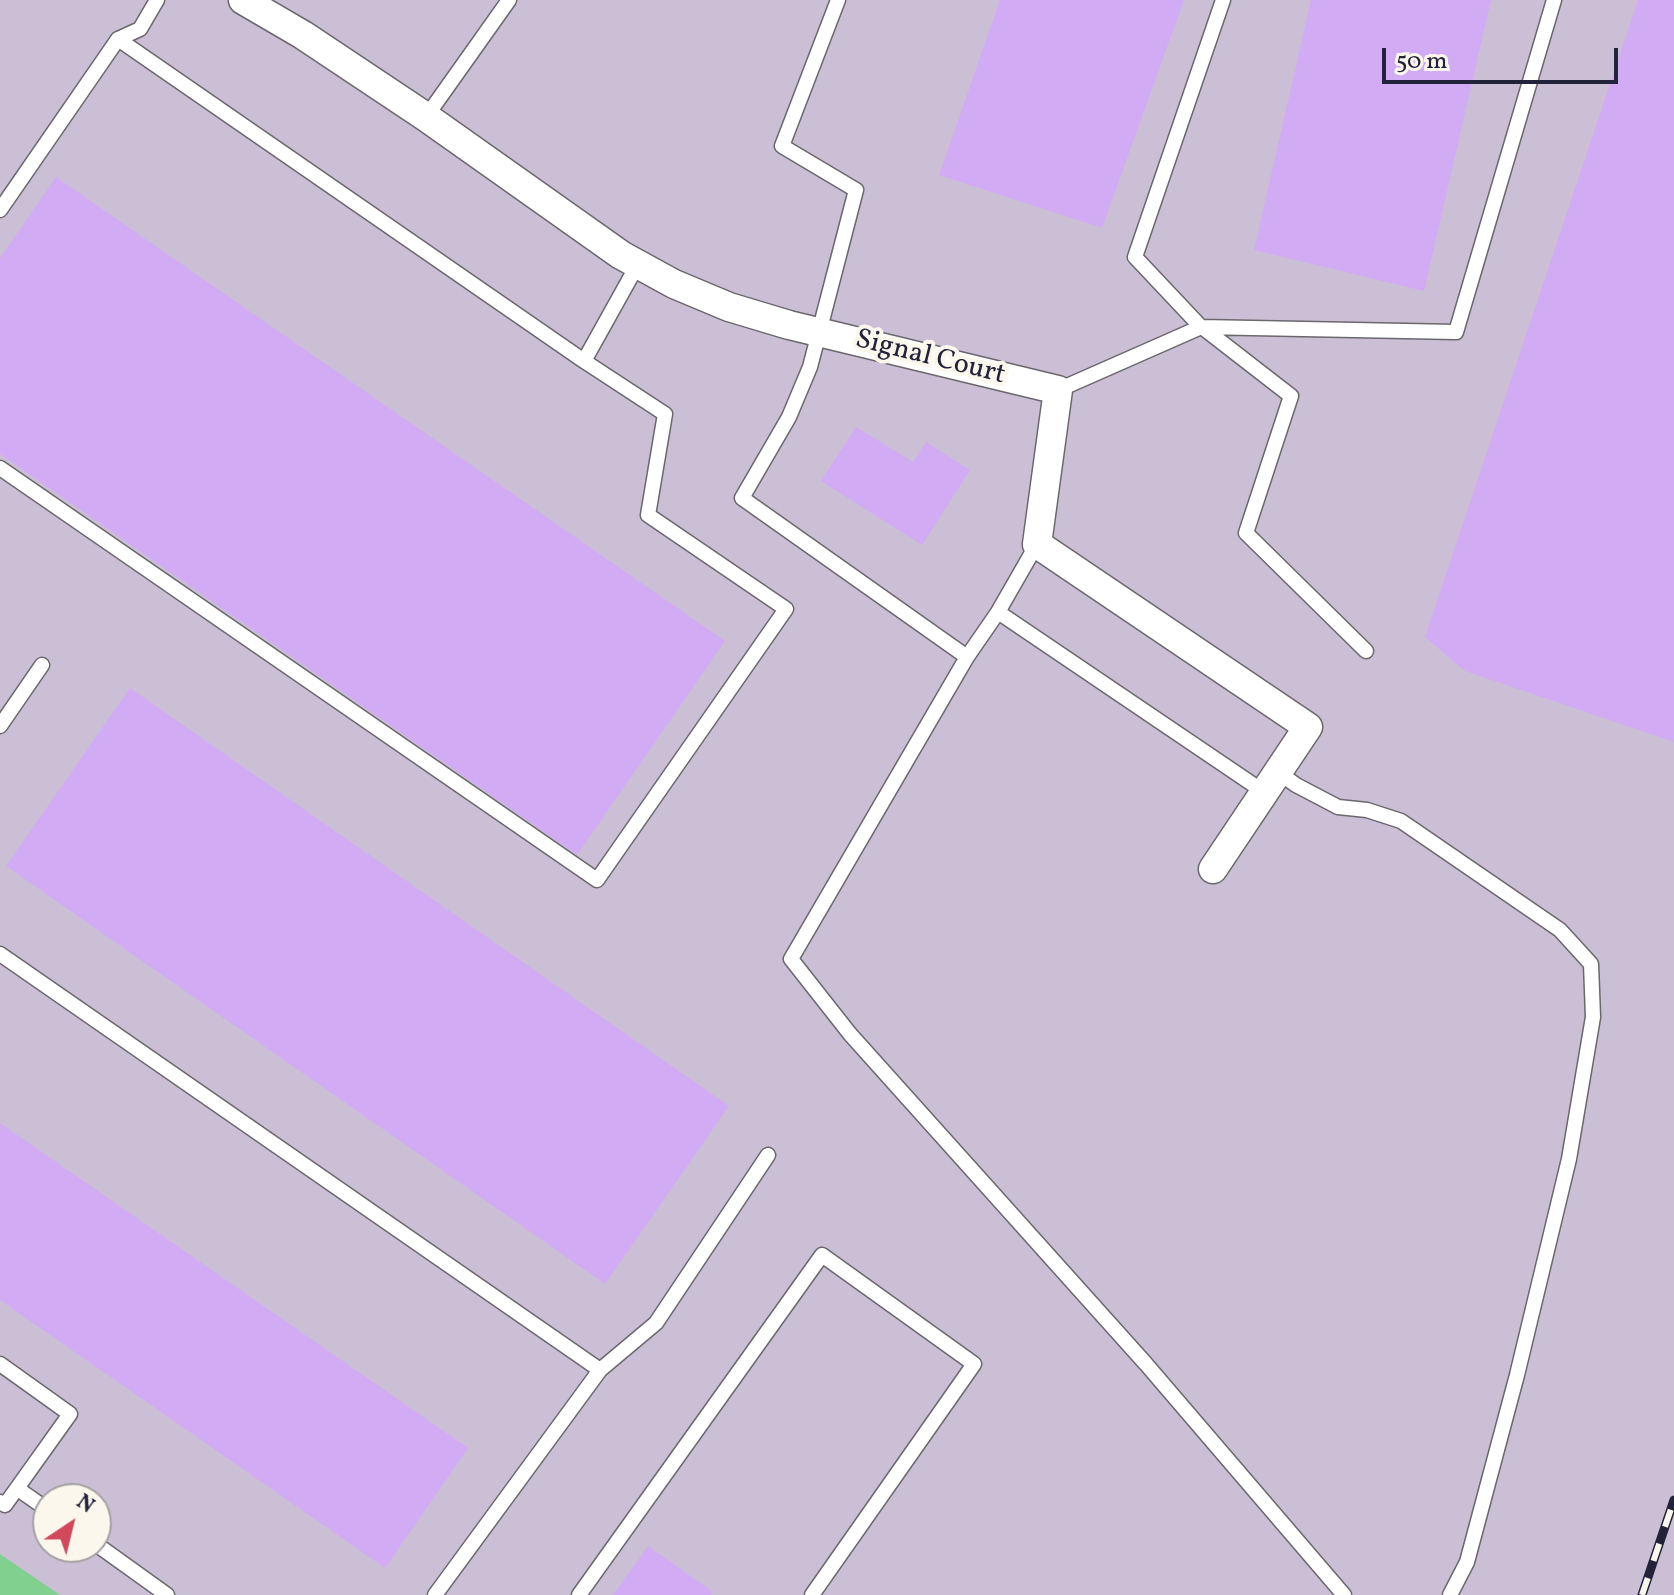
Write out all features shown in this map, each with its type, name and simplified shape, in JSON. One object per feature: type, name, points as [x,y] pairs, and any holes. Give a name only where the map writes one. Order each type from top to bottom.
[{"type":"street","name":"Signal Court","points":[[243,0],[303,35],[426,117],[621,255],[674,284],[729,307],[820,333],[1058,390]]},
{"type":"street","points":[[1058,390],[1037,544],[1308,727],[1213,869]]},
{"type":"lane","points":[[0,210],[118,39],[140,29],[157,0]]},
{"type":"lane","points":[[426,117],[509,0]]},
{"type":"lane","points":[[838,0],[782,146],[856,190],[810,367],[789,417],[742,498],[967,657]]},
{"type":"lane","points":[[1223,0],[1135,257],[1201,327],[1291,396],[1246,533],[1366,651]]},
{"type":"lane","points":[[1058,390],[1201,327],[1456,332],[1554,0]]},
{"type":"lane","points":[[0,468],[597,880],[786,609],[648,515],[665,414],[118,39]]},
{"type":"lane","points":[[584,361],[638,264]]},
{"type":"lane","points":[[1037,544],[998,612],[967,657],[791,959],[850,1034],[1146,1364],[1344,1595]]},
{"type":"lane","points":[[998,612],[1271,782],[1296,785],[1338,807],[1367,810],[1401,821],[1560,930],[1591,964],[1593,1017],[1569,1159],[1517,1375],[1467,1562],[1450,1595]]},
{"type":"lane","points":[[0,726],[42,665]]},
{"type":"lane","points":[[0,954],[600,1370]]},
{"type":"lane","points":[[435,1595],[600,1370],[656,1323],[768,1155]]},
{"type":"lane","points":[[579,1595],[822,1255],[974,1364],[812,1595]]},
{"type":"lane","points":[[0,1364],[70,1414],[18,1489],[5,1505],[0,1502]]},
{"type":"lane","points":[[18,1489],[32,1499]]},
{"type":"lane","points":[[112,1555],[167,1595]]},
{"type":"shaded area","points":[[0,0],[1674,0],[1674,1595],[0,1595]]},
{"type":"green space","points":[[0,1554],[60,1595],[0,1595]]},
{"type":"building","points":[[1000,0],[1184,0],[1102,228],[939,175]]},
{"type":"building","points":[[1311,0],[1491,0],[1424,291],[1254,250]]},
{"type":"building","points":[[1638,0],[1674,0],[1674,742],[1465,671],[1425,637]]},
{"type":"building","points":[[56,177],[725,641],[577,855],[0,454],[0,258]]},
{"type":"building","points":[[856,427],[913,462],[926,442],[970,470],[922,545],[821,481]]},
{"type":"building","points":[[130,688],[729,1106],[605,1284],[6,866]]},
{"type":"building","points":[[0,1123],[468,1448],[385,1568],[0,1300]]},
{"type":"building","points":[[648,1546],[713,1592],[711,1595],[613,1595]]},
{"type":"railway","points":[[1642,1595],[1674,1500]]}]
